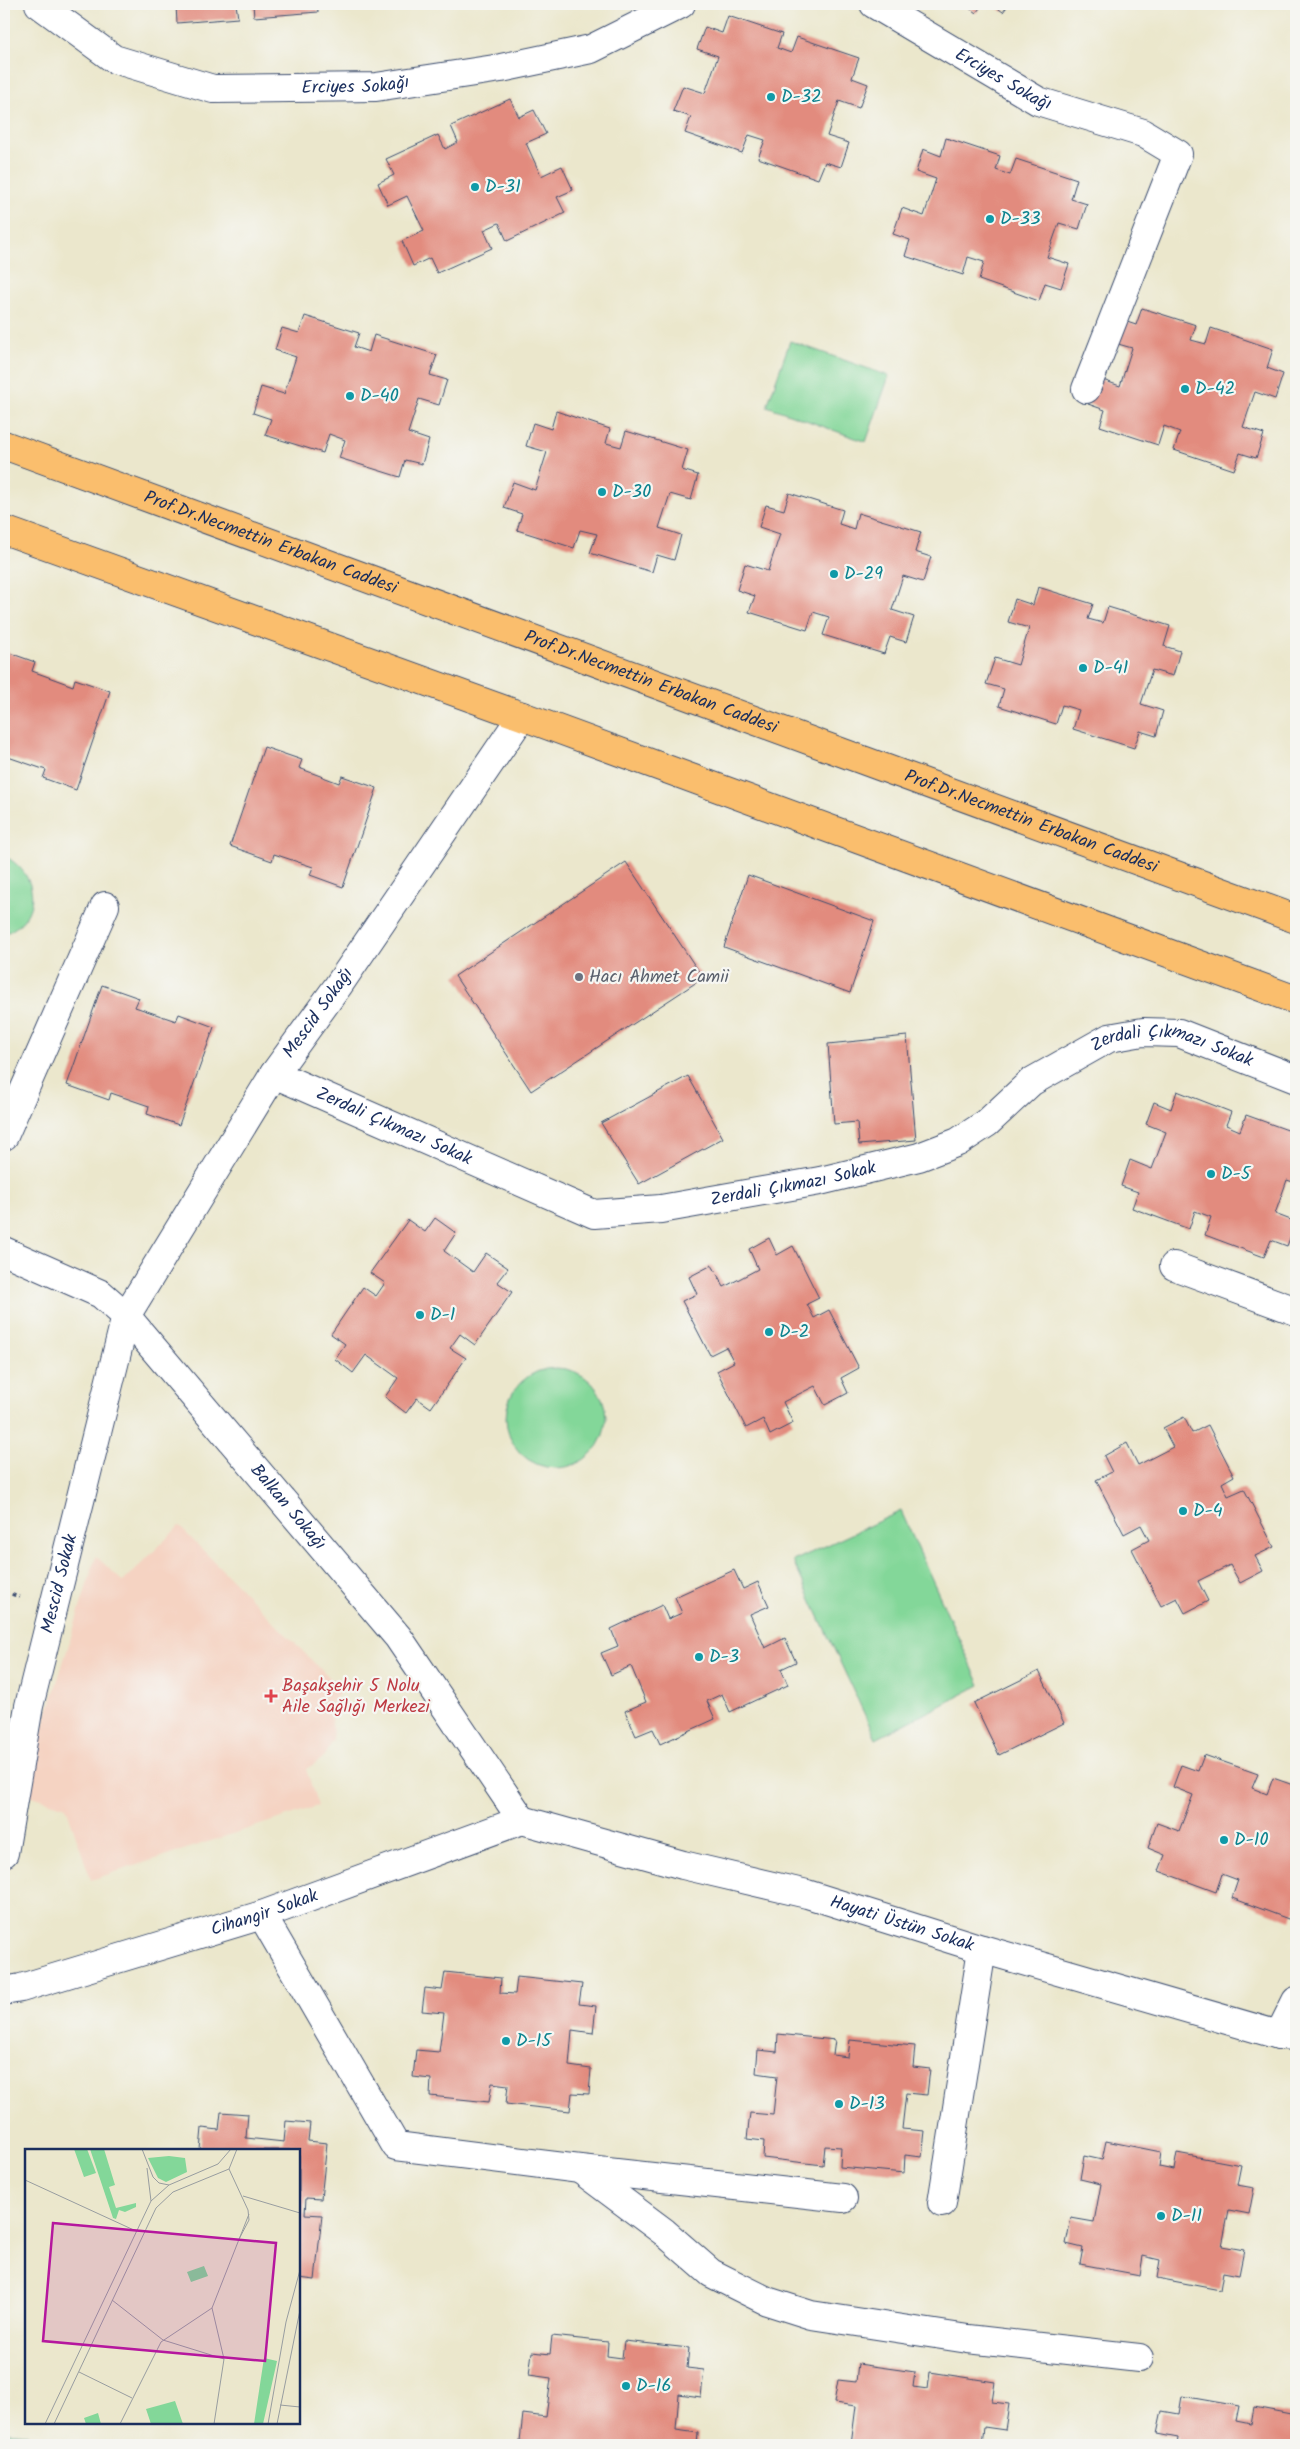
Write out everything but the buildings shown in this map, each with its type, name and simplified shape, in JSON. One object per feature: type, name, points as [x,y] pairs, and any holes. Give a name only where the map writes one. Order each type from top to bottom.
[{"type":"main road","name":"Prof.Dr.Necmettin Erbakan Caddesi","points":[[4,445],[1294,913]]},
{"type":"main road","points":[[4,530],[522,716],[1296,1000]]},
{"type":"street","name":"Erciyes Sokağı","points":[[39,4],[114,59],[213,88],[271,88],[376,87],[502,68],[591,49],[681,4]]},
{"type":"street","name":"Erciyes Sokağı","points":[[874,4],[1038,101],[1143,133],[1178,154],[1086,390]]},
{"type":"street","name":"Mescid Sokağı","points":[[126,1316],[274,1074],[338,986],[522,716]]},
{"type":"street","points":[[4,1136],[105,906]]},
{"type":"street","name":"Zerdali Çıkmazı Sokak","points":[[274,1074],[594,1214],[661,1209],[820,1181],[920,1157],[965,1137],[987,1123],[1030,1082],[1109,1038],[1143,1032],[1179,1033],[1296,1079]]},
{"type":"street","name":"Balkan Sokağı","points":[[4,1251],[101,1294],[126,1316],[398,1638],[522,1820]]},
{"type":"street","points":[[1174,1266],[1296,1311]]},
{"type":"street","name":"Mescid Sokak","points":[[4,1853],[29,1706],[126,1316]]},
{"type":"street","name":"Cihangir Sokak","points":[[4,1991],[30,1986],[262,1915],[522,1820]]},
{"type":"street","name":"Hayati Üstün Sokak","points":[[522,1820],[683,1865],[807,1894],[982,1949],[1290,2039]]},
{"type":"street","points":[[262,1915],[396,2146],[580,2169],[843,2198]]},
{"type":"street","points":[[942,2203],[982,1949]]},
{"type":"street","points":[[1290,2039],[1296,2001]]},
{"type":"street","points":[[580,2169],[664,2232],[711,2273],[768,2301],[811,2315],[968,2339],[1139,2358]]},
{"type":"shaded area","points":[[179,1526],[342,1691],[326,1708],[332,1722],[333,1741],[322,1759],[306,1769],[318,1806],[91,1880],[66,1807],[23,1793],[96,1556],[123,1582]]},
{"type":"green space","points":[[790,341],[889,376],[866,442],[767,406]]},
{"type":"green space","points":[[4,856],[16,864],[24,873],[30,884],[32,895],[30,907],[25,917],[17,927],[4,934]]},
{"type":"green space","points":[[556,1368],[575,1372],[591,1383],[602,1399],[606,1418],[602,1437],[591,1453],[575,1464],[556,1468],[537,1464],[521,1453],[510,1437],[506,1418],[510,1399],[521,1383],[537,1372]]},
{"type":"green space","points":[[901,1511],[980,1685],[876,1739],[793,1561]]},
{"type":"green space","points":[[4,2432],[28,2434],[26,2445],[4,2445]]},
{"type":"place","name":"D-32","points":[[771,97]]},
{"type":"place","name":"D-31","points":[[475,187]]},
{"type":"place","name":"D-33","points":[[990,219]]},
{"type":"place","name":"D-42","points":[[1185,389]]},
{"type":"place","name":"D-40","points":[[350,396]]},
{"type":"place","name":"D-30","points":[[602,492]]},
{"type":"place","name":"D-29","points":[[834,574]]},
{"type":"place","name":"D-41","points":[[1083,668]]},
{"type":"place","name":"Hacı Ahmet Camii","points":[[579,977]]},
{"type":"place","name":"D-5","points":[[1211,1174]]},
{"type":"place","name":"D-1","points":[[420,1315]]},
{"type":"place","name":"D-2","points":[[769,1332]]},
{"type":"place","name":"D-4","points":[[1183,1511]]},
{"type":"place","name":"D-3","points":[[699,1657]]},
{"type":"place","name":"Başakşehir 5 Nolu Aile Sağlığı Merkezi","points":[[271,1696]]},
{"type":"place","name":"D-10","points":[[1224,1840]]},
{"type":"place","name":"D-15","points":[[506,2041]]},
{"type":"place","name":"D-13","points":[[839,2104]]},
{"type":"place","name":"D-11","points":[[1161,2216]]},
{"type":"place","name":"D-16","points":[[626,2386]]}]
